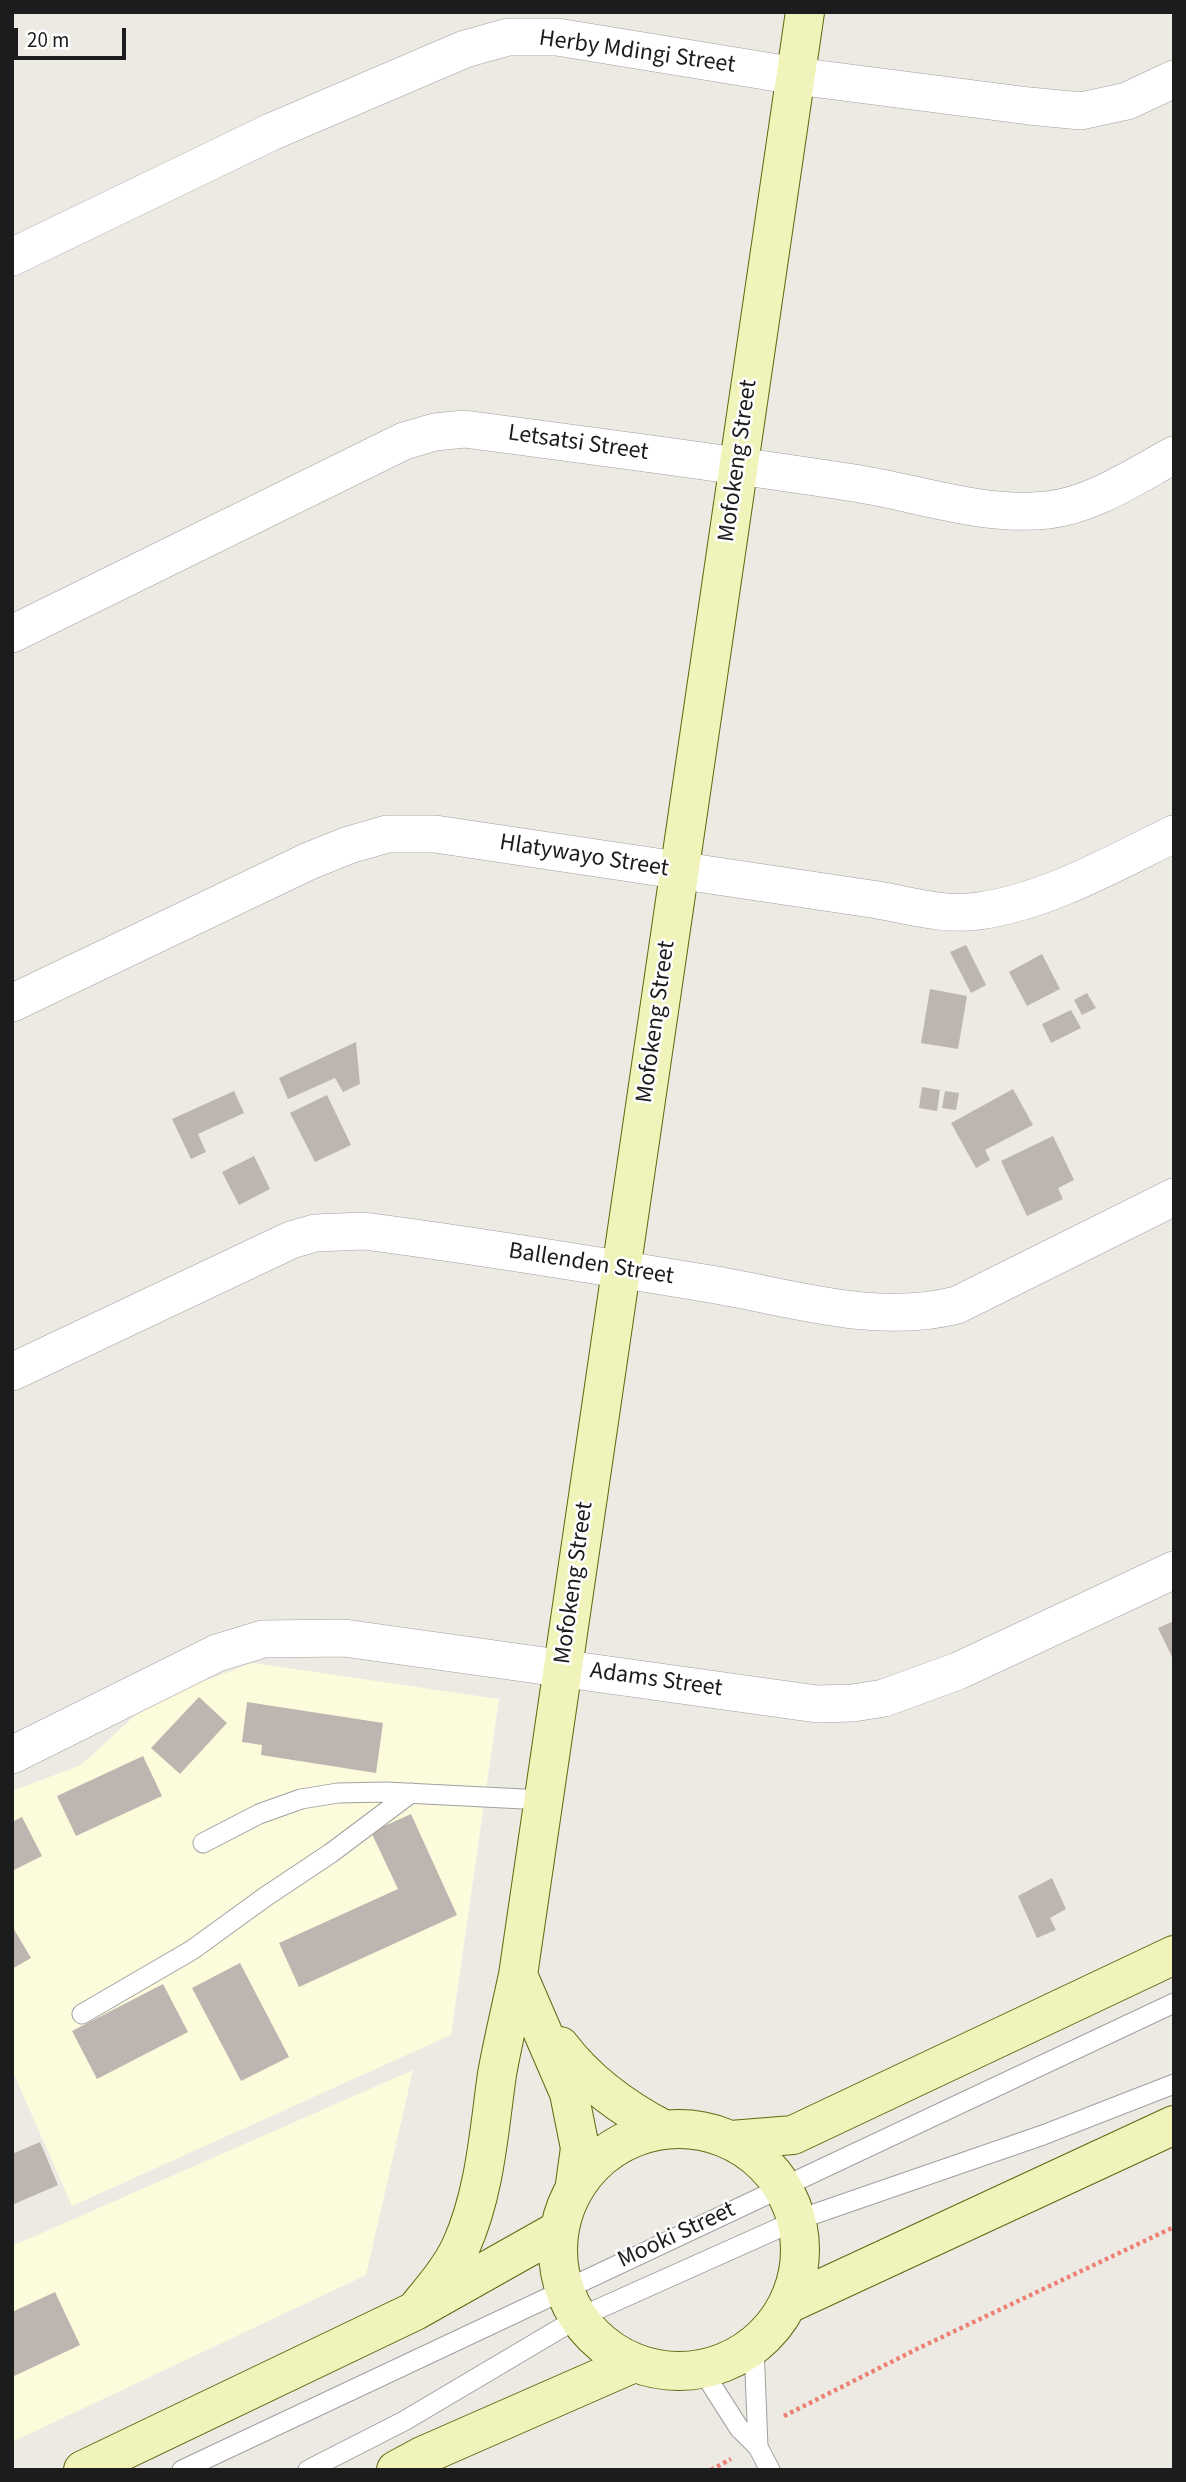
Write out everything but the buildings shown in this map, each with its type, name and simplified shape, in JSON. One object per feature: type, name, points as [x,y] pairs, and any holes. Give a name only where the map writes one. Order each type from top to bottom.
[{"type":"main road","name":"Mofokeng Street","points":[[415,2311],[440,2280],[461,2247],[474,2210],[518,1975],[805,12]]},
{"type":"main road","points":[[731,2140],[793,2134],[1174,1955]]},
{"type":"main road","points":[[518,1975],[569,2093],[576,2121],[580,2148],[575,2184],[564,2206],[557,2231],[557,2260],[570,2303],[591,2335],[611,2352],[634,2363],[669,2372],[702,2370],[754,2346],[768,2334],[788,2304],[797,2278],[801,2250],[790,2203],[760,2160],[731,2140],[698,2130],[663,2129],[613,2147],[575,2184]]},
{"type":"main road","points":[[542,2027],[587,2077],[610,2097],[632,2113],[663,2129]]},
{"type":"main road","points":[[788,2304],[1174,2125]]},
{"type":"main road","points":[[83,2470],[415,2311],[557,2231]]},
{"type":"main road","points":[[396,2470],[422,2456],[634,2363]]},
{"type":"street","name":"Herby Mdingi Street","points":[[12,257],[271,132],[465,49],[508,37],[557,37],[796,76],[1081,111],[1127,101],[1174,79]]},
{"type":"street","name":"Letsatsi Street","points":[[12,634],[404,441],[435,432],[464,429],[739,465],[874,486],[988,511],[1047,510],[1072,506],[1174,455]]},
{"type":"street","name":"Hlatywayo Street","points":[[12,1003],[309,861],[387,834],[435,834],[941,911],[978,912],[1052,892],[1174,834]]},
{"type":"street","name":"Ballenden Street","points":[[12,1372],[239,1263],[314,1233],[364,1231],[621,1269],[863,1310],[930,1312],[957,1305],[1174,1197]]},
{"type":"street","name":"Adams Street","points":[[12,1755],[217,1653],[263,1639],[344,1638],[817,1704],[884,1698],[958,1671],[1174,1570]]},
{"type":"lane","points":[[203,1843],[259,1814],[301,1799],[338,1793],[411,1793],[543,1800]]},
{"type":"lane","points":[[82,2014],[202,1943],[411,1793]]},
{"type":"lane","name":"Mooki Street","points":[[182,2470],[570,2303],[790,2203],[1174,2003]]},
{"type":"lane","name":"Mooki Street","points":[[308,2470],[404,2421],[570,2303],[790,2203],[1043,2135],[1174,2084]]},
{"type":"lane","points":[[754,2346],[756,2441]]},
{"type":"lane","points":[[702,2370],[739,2428],[756,2441],[771,2470]]},
{"type":"path","points":[[711,2470],[756,2441],[774,2421],[1174,2227]]},
{"type":"shaded area","points":[[253,1663],[499,1699],[451,2035],[72,2206],[12,2070],[12,1791],[81,1765],[152,1700]]},
{"type":"shaded area","points":[[413,2070],[366,2275],[12,2442],[12,2246]]}]
